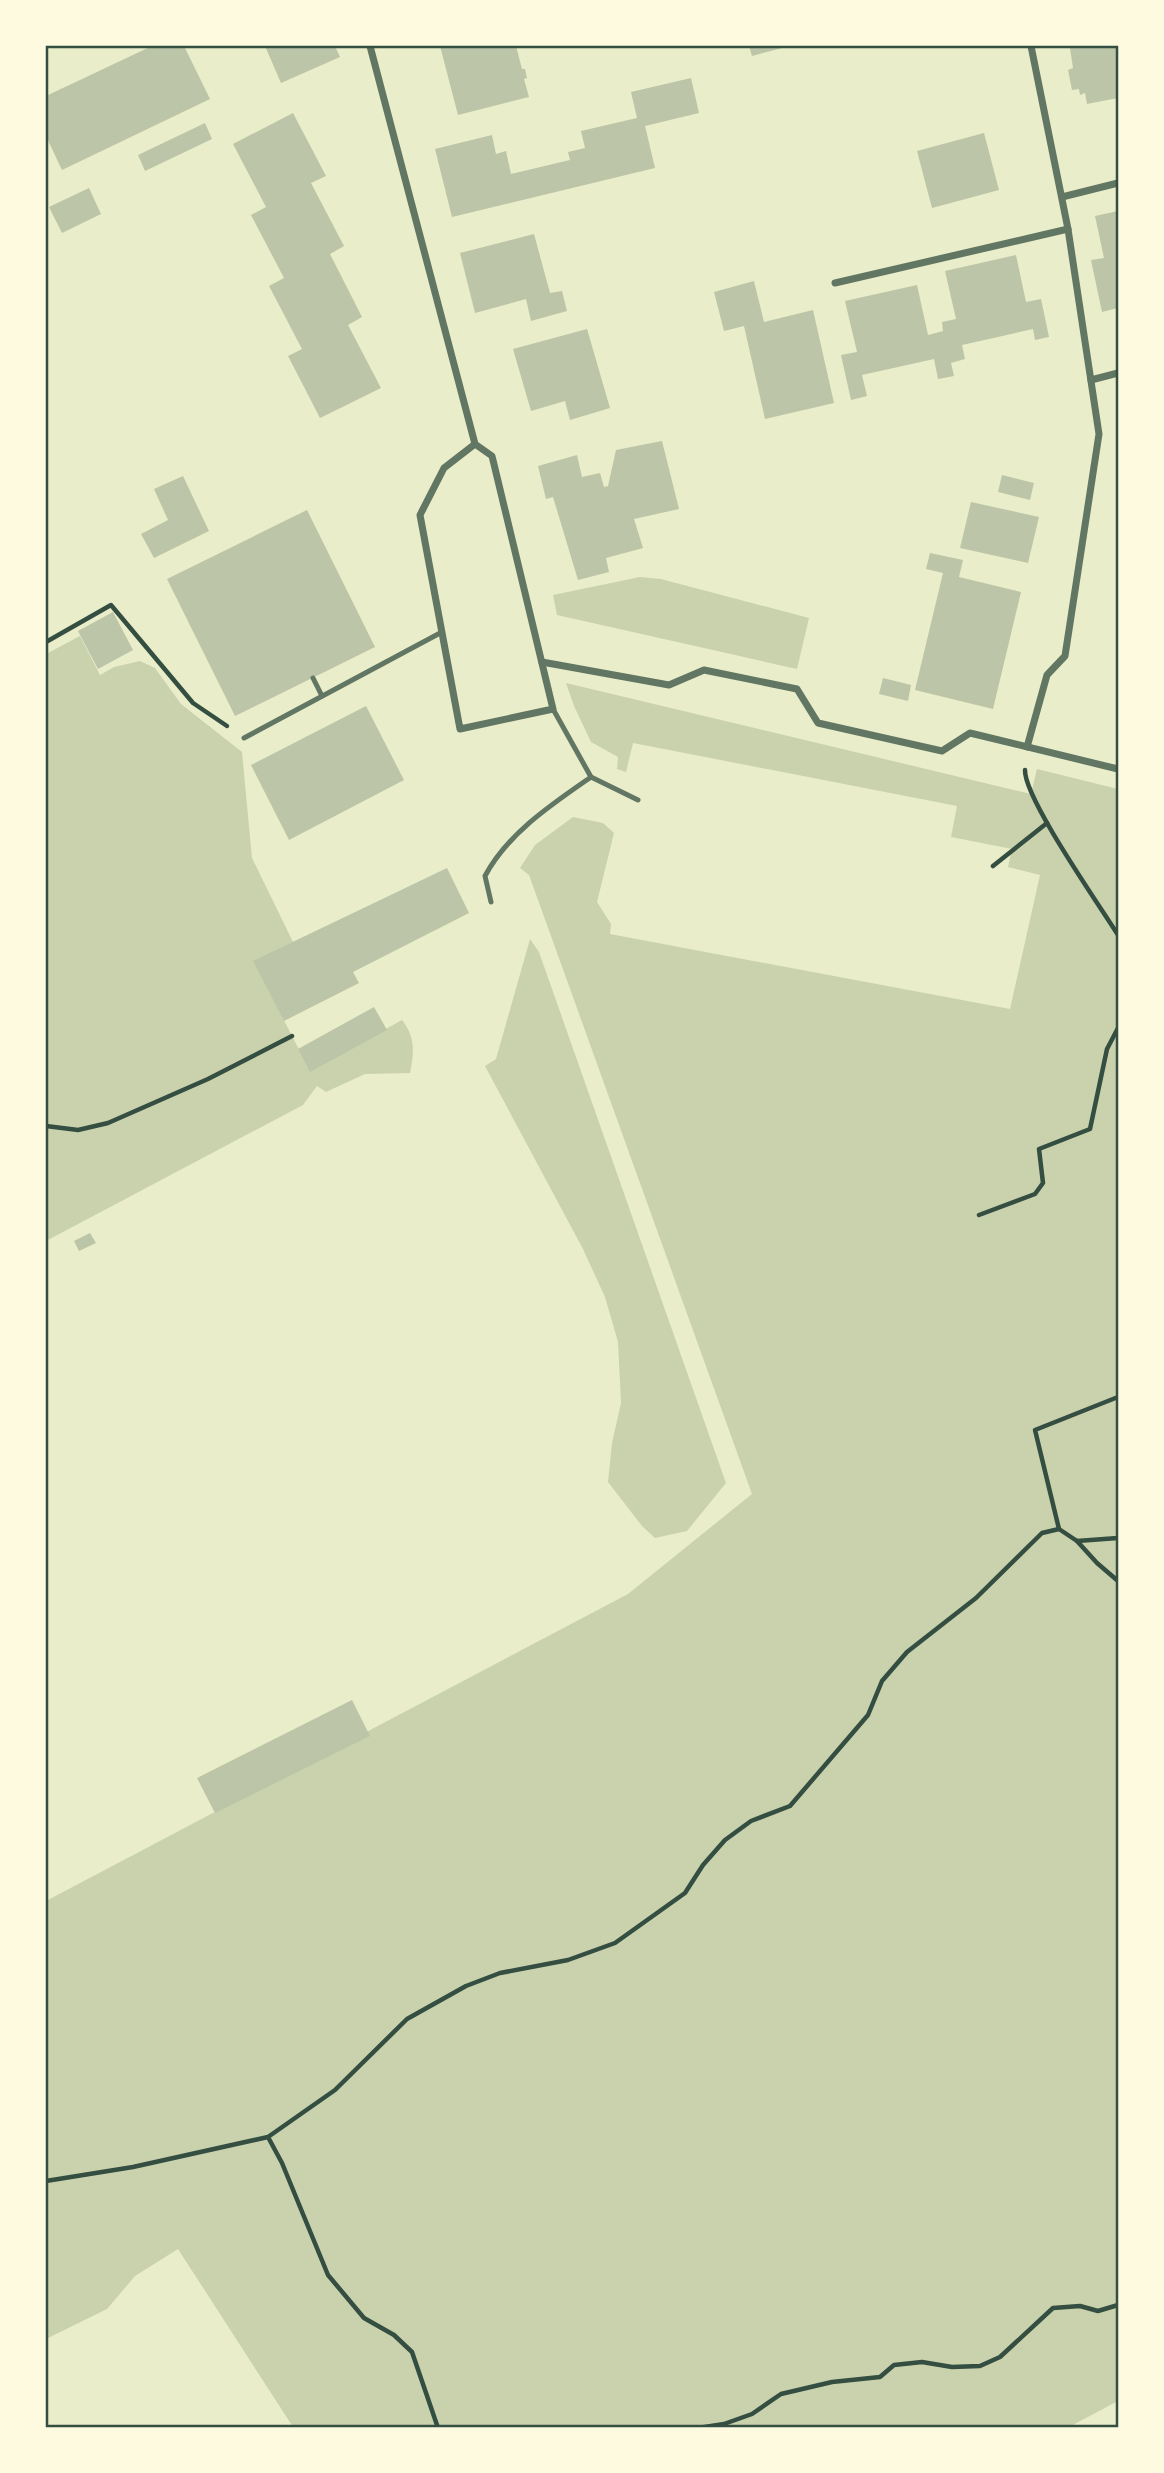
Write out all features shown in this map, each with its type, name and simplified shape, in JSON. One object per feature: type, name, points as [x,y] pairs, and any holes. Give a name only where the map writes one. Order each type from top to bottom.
[{"type":"street","points":[[370,46],[475,444],[492,456],[553,709],[460,729],[420,515],[444,468],[475,444]]},
{"type":"street","points":[[1027,747],[1047,675],[1065,656],[1099,434],[1068,229],[1031,46]]},
{"type":"street","points":[[1062,197],[1118,183]]},
{"type":"street","points":[[835,283],[1068,229]]},
{"type":"street","points":[[1091,380],[1118,373]]},
{"type":"street","points":[[542,662],[669,685],[705,670],[797,689],[818,723],[942,751],[970,733],[1118,769]]},
{"type":"lane","points":[[244,738],[442,632]]},
{"type":"lane","points":[[313,678],[321,696]]},
{"type":"lane","points":[[553,709],[591,777],[638,800]]},
{"type":"lane","points":[[491,902],[485,876],[496,856],[544,810],[591,777]]},
{"type":"path","points":[[46,642],[111,605],[193,703],[244,738]]},
{"type":"path","points":[[1027,747],[1025,778],[1046,822],[1118,935]]},
{"type":"path","points":[[993,866],[1046,822]]},
{"type":"path","points":[[979,1215],[1035,1194],[1043,1183],[1039,1149],[1090,1129],[1108,1049],[1118,1028]]},
{"type":"path","points":[[46,1126],[78,1130],[108,1123],[208,1079],[292,1036]]},
{"type":"path","points":[[1118,1397],[1035,1430],[1059,1529],[1077,1541],[1118,1581]]},
{"type":"path","points":[[46,2181],[133,2167],[268,2137],[335,2090],[407,2019],[466,1986],[500,1973],[568,1960],[615,1943],[685,1893],[703,1865],[725,1840],[751,1821],[790,1806],[869,1715],[882,1681],[907,1652],[976,1598],[1042,1533],[1059,1529]]},
{"type":"path","points":[[1077,1541],[1118,1538]]},
{"type":"path","points":[[268,2137],[282,2163],[328,2276],[364,2318],[394,2335],[412,2352],[438,2427]]},
{"type":"path","points":[[698,2427],[724,2424],[752,2414],[781,2394],[832,2382],[880,2378],[894,2365],[922,2362],[952,2367],[980,2366],[1000,2357],[1053,2308],[1080,2306],[1098,2311],[1118,2305]]},
{"type":"green space","points":[[640,577],[661,579],[809,618],[797,669],[557,615],[553,595]]},
{"type":"green space","points":[[80,636],[100,675],[114,667],[140,661],[155,668],[181,704],[242,752],[252,858],[293,942],[254,962],[310,1071],[402,1020],[410,1033],[413,1052],[410,1073],[365,1074],[326,1092],[317,1086],[303,1105],[46,1241],[46,654]]},
{"type":"green space","points":[[566,683],[1031,794],[1037,769],[1118,789],[1118,2401],[1067,2428],[293,2427],[178,2249],[135,2276],[107,2309],[46,2339],[46,1901],[628,1594],[752,1494],[529,875],[520,868],[535,845],[573,817],[603,823],[614,833],[597,902],[611,924],[610,934],[1010,1009],[1040,875],[1008,867],[1012,849],[951,837],[957,806],[633,743],[626,772],[617,769],[618,757],[591,742]]},
{"type":"green space","points":[[530,939],[539,952],[726,1483],[687,1531],[655,1538],[642,1526],[608,1482],[612,1443],[621,1403],[618,1342],[605,1297],[583,1249],[485,1066],[496,1059]]},
{"type":"building","points":[[152,46],[184,46],[210,99],[62,170],[46,136],[46,96]]},
{"type":"building","points":[[265,46],[335,46],[340,57],[281,83]]},
{"type":"building","points":[[440,46],[516,46],[522,69],[525,69],[527,78],[524,79],[529,97],[458,115]]},
{"type":"building","points":[[749,46],[790,46],[752,56]]},
{"type":"building","points":[[1118,46],[1118,98],[1087,104],[1085,93],[1080,95],[1079,89],[1072,90],[1068,70],[1073,68],[1070,48]]},
{"type":"building","points":[[691,78],[699,113],[645,126],[655,168],[452,217],[435,149],[492,135],[496,154],[506,151],[511,174],[570,160],[568,152],[585,148],[581,131],[637,118],[631,92]]},
{"type":"building","points":[[293,113],[326,176],[311,183],[344,246],[330,254],[362,317],[348,325],[381,388],[320,418],[288,356],[302,349],[269,286],[284,278],[251,215],[266,207],[233,144]]},
{"type":"building","points":[[205,123],[212,139],[145,171],[138,155]]},
{"type":"building","points":[[984,133],[999,190],[932,208],[917,151]]},
{"type":"building","points":[[89,188],[101,214],[62,233],[49,207]]},
{"type":"building","points":[[1118,211],[1118,308],[1102,312],[1091,260],[1104,258],[1095,216]]},
{"type":"building","points":[[534,234],[550,293],[562,291],[567,311],[531,321],[526,299],[475,313],[460,253]]},
{"type":"building","points":[[1016,255],[1026,302],[1041,299],[1049,337],[1035,340],[1033,329],[962,345],[965,359],[951,363],[954,376],[938,379],[934,359],[862,375],[867,396],[851,400],[841,355],[857,352],[845,301],[917,285],[928,335],[943,331],[942,322],[956,319],[945,271]]},
{"type":"building","points":[[754,281],[764,322],[813,310],[834,403],[765,419],[744,326],[724,331],[714,292]]},
{"type":"building","points":[[587,329],[610,408],[570,420],[565,401],[531,411],[513,349]]},
{"type":"building","points":[[662,441],[679,509],[634,519],[643,548],[606,558],[609,572],[578,580],[553,497],[546,499],[538,466],[577,455],[582,477],[600,473],[604,487],[608,486],[616,450]]},
{"type":"building","points":[[1002,475],[1034,483],[1030,500],[998,492]]},
{"type":"building","points":[[183,476],[209,531],[154,558],[141,534],[168,520],[154,489]]},
{"type":"building","points":[[971,502],[1039,517],[1028,563],[960,548]]},
{"type":"building","points":[[307,510],[375,647],[235,716],[167,579]]},
{"type":"building","points":[[930,553],[963,560],[959,577],[1021,592],[993,709],[915,690],[943,573],[926,569]]},
{"type":"building","points":[[113,612],[133,650],[98,669],[78,631]]},
{"type":"building","points":[[883,678],[911,685],[908,701],[879,694]]},
{"type":"building","points":[[366,706],[404,780],[289,840],[251,765]]},
{"type":"building","points":[[447,868],[469,913],[353,972],[359,983],[284,1021],[253,961]]},
{"type":"building","points":[[374,1007],[387,1030],[310,1072],[298,1049]]},
{"type":"building","points":[[90,1233],[96,1243],[79,1251],[74,1241]]},
{"type":"building","points":[[352,1700],[370,1736],[215,1813],[197,1778]]}]
